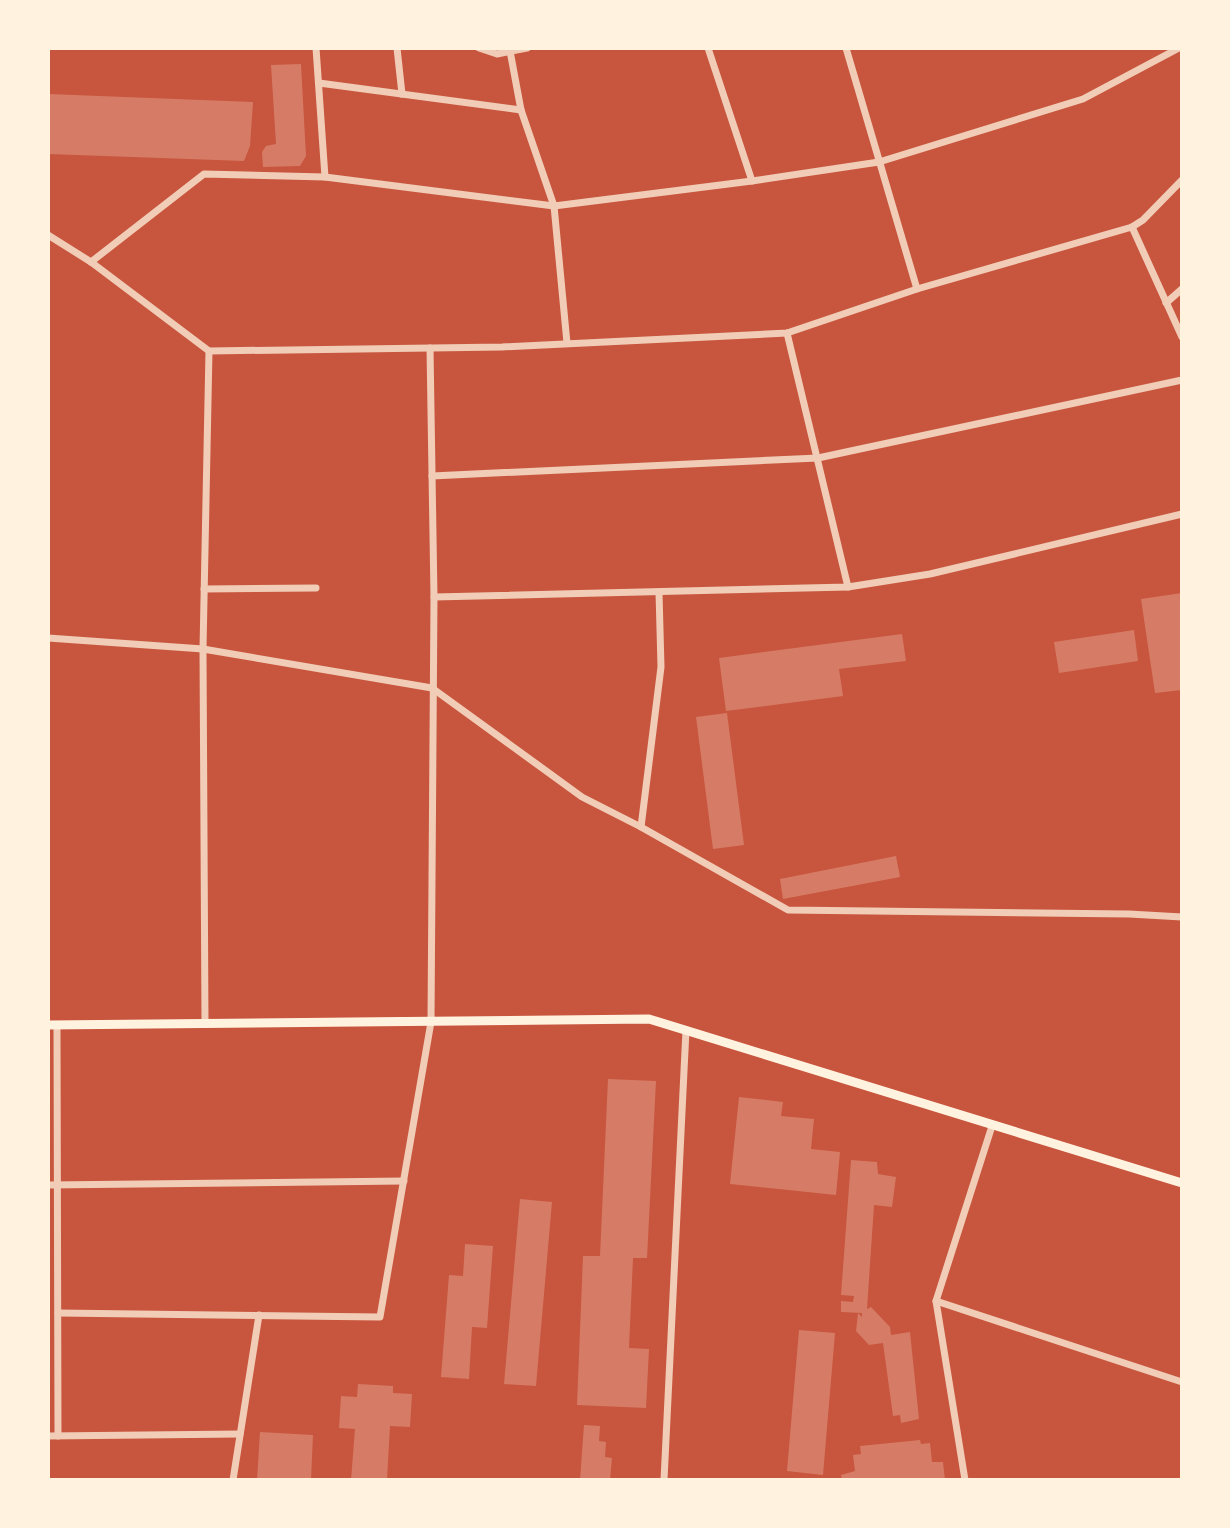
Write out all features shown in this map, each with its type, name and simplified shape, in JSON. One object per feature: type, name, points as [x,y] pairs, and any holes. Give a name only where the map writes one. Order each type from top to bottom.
[{"type":"main road","points":[[52,1025],[649,1019],[1182,1183]]},
{"type":"street","points":[[316,48],[325,177]]},
{"type":"street","points":[[397,48],[402,94]]},
{"type":"street","points":[[479,48],[497,54],[527,48]]},
{"type":"street","points":[[708,48],[752,181]]},
{"type":"street","points":[[846,48],[917,289]]},
{"type":"street","points":[[91,262],[204,174],[325,177],[554,206],[752,181],[879,162],[1083,99],[1179,48]]},
{"type":"street","points":[[510,51],[521,110],[554,206],[567,343]]},
{"type":"street","points":[[319,83],[521,110]]},
{"type":"street","points":[[48,235],[91,262],[209,351],[430,348],[787,333],[917,289],[1132,227],[1143,220],[1182,180]]},
{"type":"street","points":[[1132,227],[1182,337]]},
{"type":"street","points":[[1166,303],[1182,289]]},
{"type":"street","points":[[787,333],[848,587]]},
{"type":"street","points":[[58,1313],[380,1317],[431,1022],[434,597],[430,348]]},
{"type":"street","points":[[205,1024],[203,649],[209,351]]},
{"type":"street","points":[[432,476],[818,458],[1182,380]]},
{"type":"street","points":[[434,597],[848,587],[930,574],[1182,514]]},
{"type":"street","points":[[204,589],[316,588]]},
{"type":"street","points":[[641,827],[661,667],[659,592]]},
{"type":"street","points":[[48,638],[203,649],[432,688],[582,797],[788,910],[1182,917]]},
{"type":"street","points":[[52,1025],[58,1185],[58,1436]]},
{"type":"street","points":[[664,1480],[686,1030]]},
{"type":"street","points":[[965,1480],[936,1301],[992,1126]]},
{"type":"street","points":[[48,1185],[404,1181]]},
{"type":"street","points":[[936,1301],[1182,1382]]},
{"type":"street","points":[[233,1480],[259,1315]]},
{"type":"street","points":[[48,1436],[240,1434]]},
{"type":"building","points":[[301,64],[306,156],[300,166],[263,167],[262,152],[266,146],[276,144],[271,65]]},
{"type":"building","points":[[48,94],[253,102],[250,146],[244,161],[48,154]]},
{"type":"building","points":[[1182,593],[1182,690],[1155,693],[1141,599]]},
{"type":"building","points":[[1134,630],[1138,661],[1059,673],[1054,642]]},
{"type":"building","points":[[902,634],[906,661],[839,669],[843,696],[726,711],[719,658]]},
{"type":"building","points":[[727,713],[744,845],[713,849],[696,717]]},
{"type":"building","points":[[896,856],[900,877],[783,899],[780,879]]},
{"type":"building","points":[[608,1079],[656,1081],[647,1258],[633,1258],[629,1348],[649,1349],[646,1408],[577,1405],[583,1256],[600,1256]]},
{"type":"building","points":[[739,1097],[783,1102],[781,1116],[814,1119],[811,1149],[840,1152],[836,1195],[730,1184]]},
{"type":"building","points":[[851,1160],[877,1162],[878,1174],[896,1177],[892,1207],[874,1205],[867,1309],[871,1307],[890,1327],[891,1335],[910,1332],[919,1419],[901,1423],[900,1415],[893,1416],[883,1343],[869,1345],[856,1331],[858,1313],[862,1317],[862,1313],[841,1312],[841,1301],[853,1302],[854,1296],[841,1295]]},
{"type":"building","points":[[520,1199],[552,1202],[536,1386],[504,1384]]},
{"type":"building","points":[[465,1244],[493,1246],[487,1328],[472,1327],[469,1379],[441,1377],[449,1275],[463,1276]]},
{"type":"building","points":[[799,1330],[835,1333],[823,1475],[787,1471]]},
{"type":"building","points":[[358,1384],[393,1386],[393,1393],[412,1394],[410,1427],[390,1426],[387,1480],[351,1480],[355,1429],[339,1428],[341,1396],[357,1397]]},
{"type":"building","points":[[584,1425],[600,1426],[599,1441],[606,1442],[605,1457],[612,1458],[610,1480],[580,1480]]},
{"type":"building","points":[[260,1432],[313,1435],[311,1480],[257,1480]]},
{"type":"building","points":[[920,1440],[921,1444],[930,1443],[932,1462],[943,1462],[945,1480],[842,1480],[841,1475],[855,1471],[853,1455],[861,1454],[860,1446]]}]
